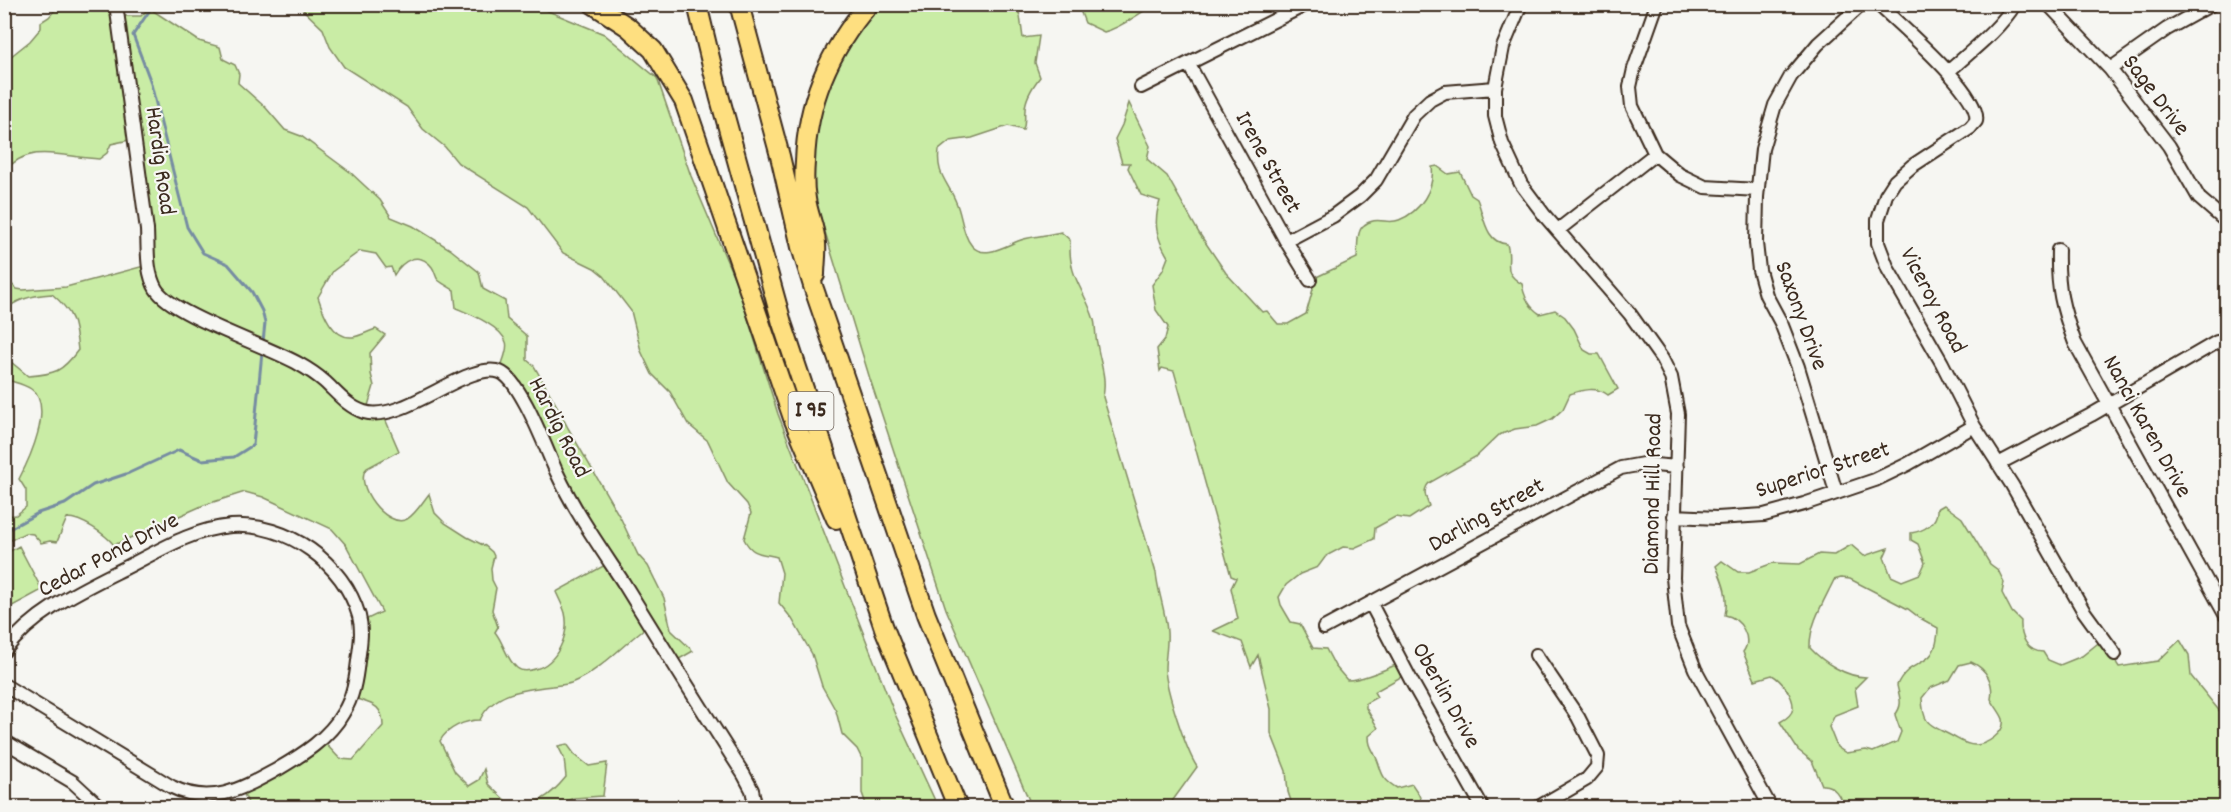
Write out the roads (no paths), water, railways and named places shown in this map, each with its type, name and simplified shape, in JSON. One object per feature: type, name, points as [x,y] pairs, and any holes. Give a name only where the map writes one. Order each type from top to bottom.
[{"type":"highway","points":[[593,4],[628,27],[653,50],[684,101],[793,418],[884,628]]},
{"type":"highway","name":"I 95","points":[[697,4],[719,95],[782,323],[884,628],[958,807]]},
{"type":"highway","name":"I 95","points":[[739,4],[780,156],[801,247],[814,289],[926,615],[1005,807]]},
{"type":"highway","points":[[814,289],[816,244],[805,197],[804,170],[805,141],[810,113],[816,89],[826,66],[854,22],[869,4]]},
{"type":"street","name":"Hardig Road","points":[[116,4],[147,230],[148,255],[154,284],[160,294],[175,305],[268,348],[312,372],[353,407],[370,414],[388,413],[487,370],[506,375],[518,390],[569,497],[744,775],[752,790],[756,807]]},
{"type":"street","points":[[1141,87],[1307,4]]},
{"type":"street","name":"Diamond Hill Road","points":[[1521,4],[1503,47],[1495,88],[1495,116],[1502,143],[1521,184],[1630,314],[1662,359],[1671,377],[1678,414],[1673,578],[1678,626],[1695,669],[1771,807]]},
{"type":"street","points":[[1657,4],[1630,87],[1632,106],[1654,154],[1680,175],[1705,187],[1758,190]]},
{"type":"street","name":"Saxony Drive","points":[[1836,492],[1798,367],[1781,323],[1766,295],[1759,270],[1756,243],[1758,190],[1766,138],[1775,105],[1791,75],[1818,44],[1862,4]]},
{"type":"street","name":"Viceroy Road","points":[[1878,4],[1949,71],[1975,108],[1976,121],[1970,128],[1912,166],[1895,181],[1886,195],[1878,220],[1878,243],[1888,268],[1942,363],[1974,426],[2012,484],[2084,610],[2115,654]]},
{"type":"street","points":[[1949,71],[1986,39],[2015,4]]},
{"type":"street","name":"Sage Drive","points":[[2048,4],[2110,69],[2169,146],[2199,198],[2222,218]]},
{"type":"street","points":[[2110,69],[2167,29],[2212,4]]},
{"type":"street","name":"Irene Street","points":[[1189,64],[1286,241],[1310,280]]},
{"type":"street","points":[[1286,241],[1333,216],[1368,188],[1376,180],[1414,115],[1430,100],[1445,92],[1495,88]]},
{"type":"street","points":[[1558,230],[1654,154]]},
{"type":"street","name":"Nanci Karen Drive","points":[[2058,250],[2057,279],[2062,309],[2075,343],[2225,610]]},
{"type":"street","points":[[1998,464],[2217,342],[2226,340]]},
{"type":"street","name":"Superior Street","points":[[1674,516],[1718,518],[1764,515],[1804,504],[1875,480],[1974,426]]},
{"type":"street","name":"Darling Street","points":[[1324,628],[1621,468],[1644,464],[1677,467]]},
{"type":"street","name":"Cedar Pond Drive","points":[[4,651],[36,619],[66,599],[160,549],[191,536],[231,526],[267,528],[286,536],[318,556],[335,572],[352,599],[359,618],[361,633],[353,689],[349,702],[336,724],[310,749],[280,768],[232,792],[218,795],[197,796],[172,787],[4,685]]},
{"type":"street","name":"Oberlin Drive","points":[[1371,604],[1418,693],[1483,807]]},
{"type":"street","points":[[1536,656],[1578,717],[1598,756],[1597,767],[1587,779],[1537,807]]},
{"type":"street","points":[[4,741],[73,782],[101,807]]},
{"type":"waterway","points":[[151,4],[152,7],[133,35],[150,80],[187,227],[203,253],[228,264],[252,292],[262,311],[265,323],[263,342]]},
{"type":"waterway","points":[[4,532],[38,513],[65,504],[93,485],[129,473],[179,450],[202,460],[234,457],[253,445],[262,352]]}]
